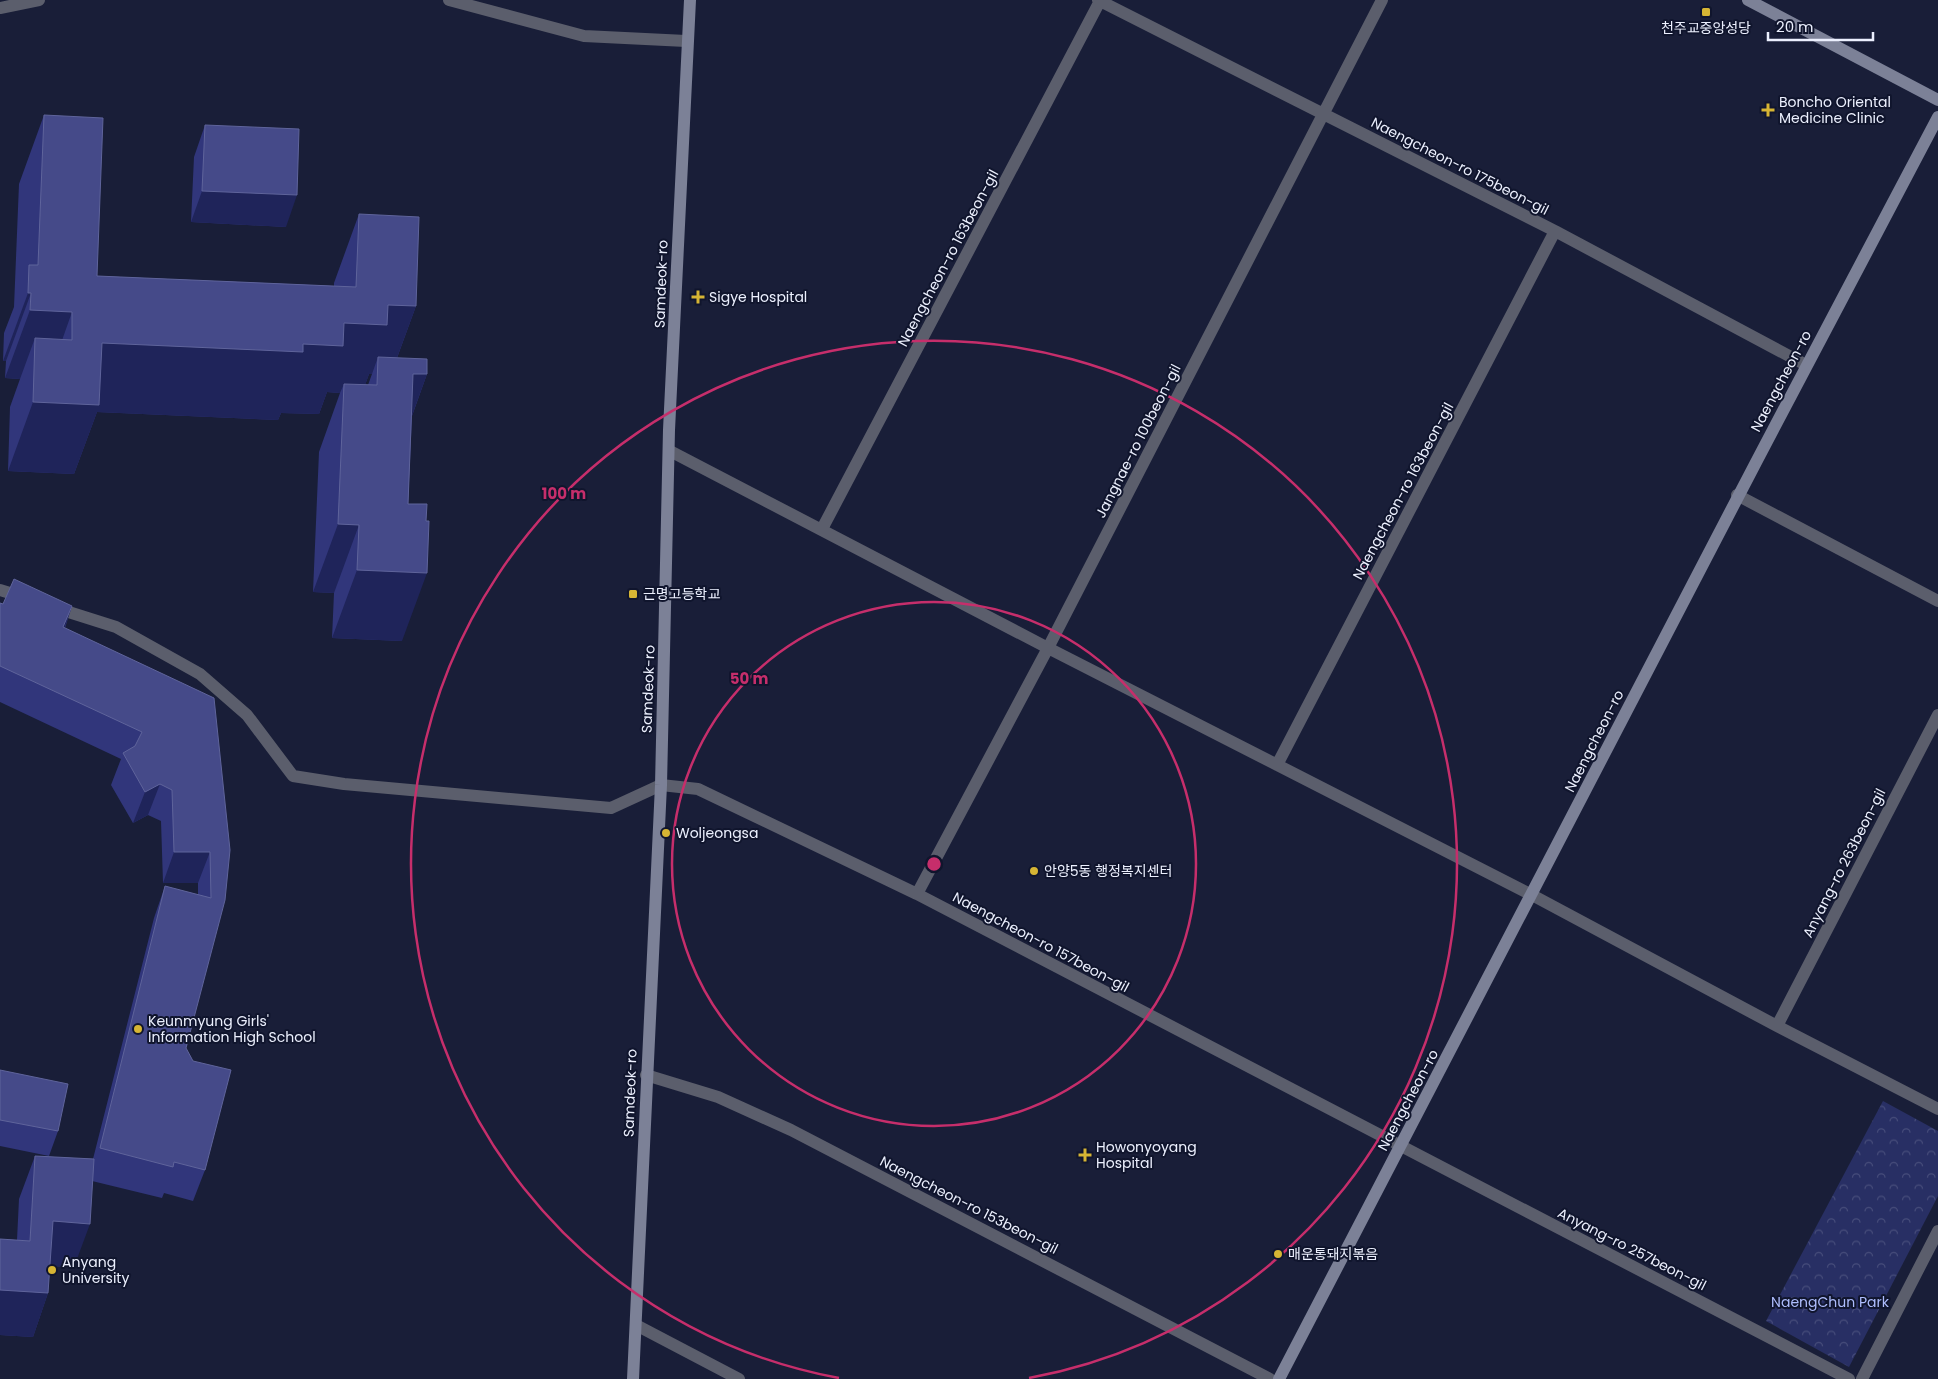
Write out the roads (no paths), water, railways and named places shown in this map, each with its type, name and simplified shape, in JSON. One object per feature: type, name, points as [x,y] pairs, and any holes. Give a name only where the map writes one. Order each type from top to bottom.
[{"type":"street","points":[[0,8],[39,0]]},
{"type":"street","points":[[449,0],[584,36],[686,41]]},
{"type":"street","name":"Samdeok-ro","points":[[634,1379],[660,784],[670,451],[686,41],[690,0]]},
{"type":"street","name":"Jangnae-ro 100beon-gil","points":[[917,894],[1048,648],[1382,0]]},
{"type":"street","points":[[1748,0],[1938,100]]},
{"type":"street","name":"Naengcheon-ro 175beon-gil","points":[[1099,1],[1555,231],[1806,365]]},
{"type":"street","name":"Naengcheon-ro 163beon-gil","points":[[822,528],[1099,1]]},
{"type":"street","name":"Naengcheon-ro","points":[[1279,1379],[1532,895],[1737,494],[1938,117]]},
{"type":"street","name":"Naengcheon-ro 163beon-gil","points":[[1277,765],[1555,231]]},
{"type":"street","points":[[670,451],[822,528],[1048,648],[1532,895],[1777,1026],[1938,1109]]},
{"type":"street","points":[[1737,494],[1938,601]]},
{"type":"street","points":[[0,590],[116,627],[200,674],[247,716],[293,776],[344,784],[611,808],[660,784]]},
{"type":"street","name":"Anyang-ro 263beon-gil","points":[[1777,1026],[1938,715]]},
{"type":"street","name":"Naengcheon-ro 157beon-gil","points":[[660,784],[698,790],[917,894],[1400,1146]]},
{"type":"street","name":"Naengcheon-ro 153beon-gil","points":[[646,1075],[718,1097],[791,1130],[1270,1379]]},
{"type":"street","name":"Anyang-ro 257beon-gil","points":[[1400,1146],[1849,1379]]},
{"type":"street","points":[[1862,1379],[1938,1231]]},
{"type":"street","points":[[636,1324],[739,1379]]},
{"type":"place","name":"천주교중앙성당","points":[[1706,12]]},
{"type":"place","name":"Boncho Oriental Medicine Clinic","points":[[1768,110]]},
{"type":"place","name":"Sigye Hospital","points":[[698,297]]},
{"type":"place","name":"근명고등학교","points":[[633,594]]},
{"type":"place","name":"Woljeongsa","points":[[666,833]]},
{"type":"place","name":"안양5동 행정복지센터","points":[[1034,871]]},
{"type":"place","name":"Keunmyung Girls' Information High School","points":[[138,1029]]},
{"type":"place","name":"Howonyoyang Hospital","points":[[1085,1155]]},
{"type":"place","name":"매운통돼지볶음","points":[[1278,1254]]},
{"type":"place","name":"Anyang University","points":[[52,1270]]},
{"type":"park label","name":"NaengChun Park","points":[[1830,1302]]}]
